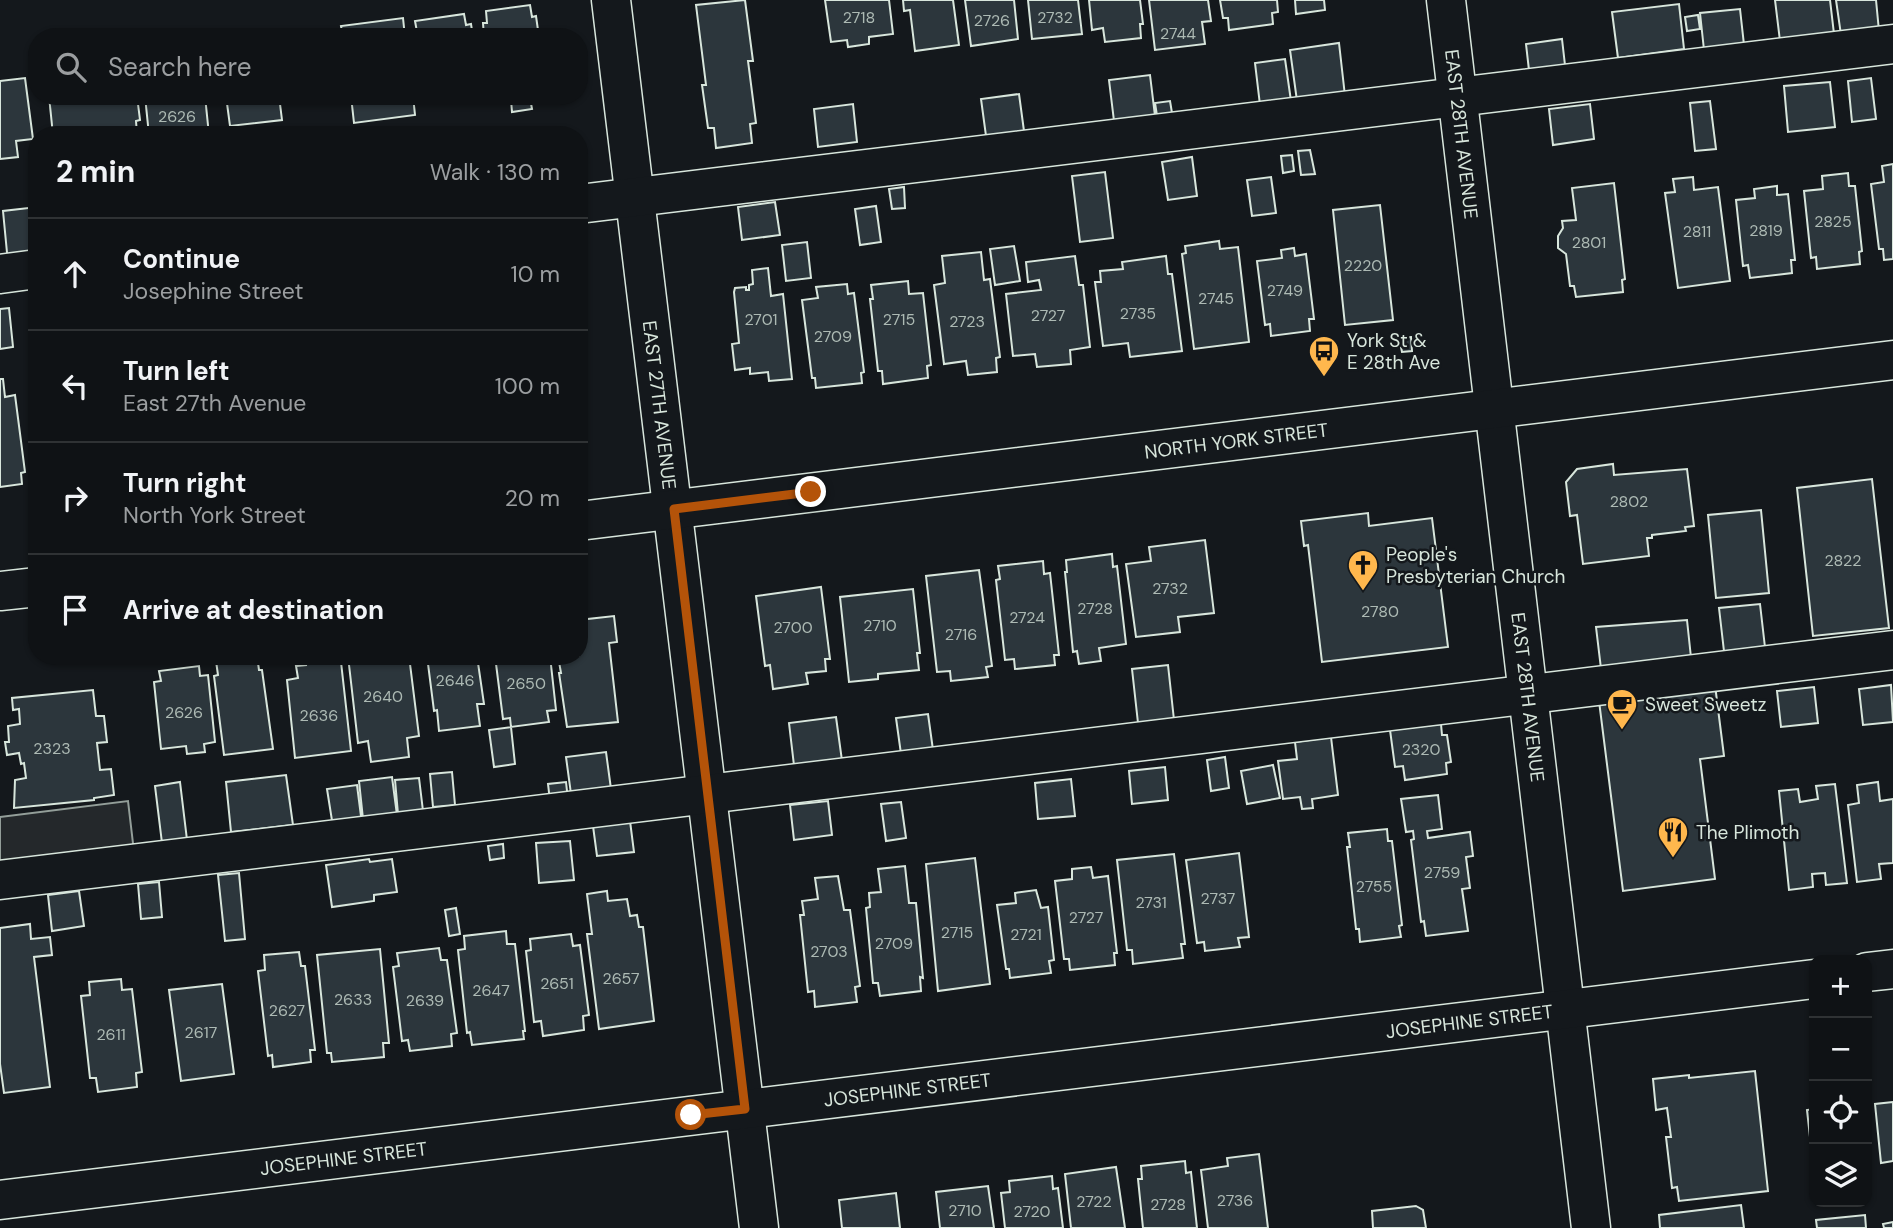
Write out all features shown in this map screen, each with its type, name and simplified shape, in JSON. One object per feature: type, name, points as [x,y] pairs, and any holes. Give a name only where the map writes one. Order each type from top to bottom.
[{"type":"street","name":"EAST 27TH AVENUE","points":[[611,0],[759,1228]]},
{"type":"street","name":"EAST 28TH AVENUE","points":[[1446,0],[1591,1228]]},
{"type":"street","points":[[588,203],[1893,44]]},
{"type":"street","points":[[0,274],[28,270]]},
{"type":"street","name":"NORTH YORK STREET","points":[[588,520],[1893,360]]},
{"type":"street","points":[[0,591],[28,587]]},
{"type":"street","points":[[0,880],[1893,650]]},
{"type":"street","points":[[1872,971],[1893,969]]},
{"type":"street","name":"JOSEPHINE STREET","points":[[0,1200],[1809,980]]},
{"type":"shaded area","points":[[128,801],[136,869],[0,886],[0,817]]},
{"type":"building","points":[[745,0],[753,61],[748,61],[756,123],[750,124],[752,143],[716,148],[714,128],[708,128],[702,85],[706,85],[696,5]]},
{"type":"building","points":[[825,0],[889,0],[893,34],[869,37],[869,44],[848,47],[847,40],[831,42]]},
{"type":"building","points":[[903,0],[953,0],[959,45],[915,51],[910,10],[904,11]]},
{"type":"building","points":[[965,0],[1014,0],[1018,39],[971,46]]},
{"type":"building","points":[[1028,0],[1078,0],[1082,34],[1032,39]]},
{"type":"building","points":[[1089,0],[1140,0],[1143,24],[1140,24],[1141,38],[1105,42],[1103,28],[1092,30]]},
{"type":"building","points":[[1149,0],[1208,0],[1211,21],[1202,22],[1205,44],[1155,50]]},
{"type":"building","points":[[1220,0],[1277,0],[1278,12],[1272,13],[1273,24],[1229,30],[1228,18],[1223,18]]},
{"type":"building","points":[[1295,0],[1324,0],[1325,10],[1296,14]]},
{"type":"building","points":[[1775,0],[1830,0],[1834,34],[1780,41]]},
{"type":"building","points":[[1836,0],[1876,0],[1879,31],[1841,35]]},
{"type":"building","points":[[1679,4],[1684,49],[1618,58],[1612,12]]},
{"type":"building","points":[[530,5],[532,17],[536,16],[538,28],[483,28],[483,23],[487,23],[486,11]]},
{"type":"building","points":[[1740,9],[1744,45],[1704,50],[1700,13]]},
{"type":"building","points":[[464,14],[466,25],[471,24],[472,28],[416,28],[415,21]]},
{"type":"building","points":[[1698,15],[1700,29],[1687,31],[1685,17]]},
{"type":"building","points":[[403,18],[404,28],[341,28]]},
{"type":"building","points":[[1562,39],[1566,74],[1530,79],[1526,44]]},
{"type":"building","points":[[1339,43],[1345,96],[1297,101],[1290,50]]},
{"type":"building","points":[[1285,59],[1291,101],[1260,105],[1255,63]]},
{"type":"building","points":[[1150,75],[1155,116],[1114,121],[1109,80]]},
{"type":"building","points":[[25,78],[31,126],[28,126],[28,140],[16,141],[18,157],[0,159],[0,81]]},
{"type":"building","points":[[1871,78],[1876,119],[1852,122],[1848,81]]},
{"type":"building","points":[[1830,82],[1835,127],[1788,132],[1784,86]]},
{"type":"building","points":[[1019,94],[1024,131],[986,136],[981,99]]},
{"type":"building","points":[[1170,101],[1173,119],[1158,122],[1155,103]]},
{"type":"building","points":[[1710,101],[1716,149],[1695,151],[1690,103]]},
{"type":"building","points":[[853,104],[857,142],[818,147],[814,109]]},
{"type":"building","points":[[1590,104],[1594,139],[1553,145],[1549,109]]},
{"type":"building","points":[[50,105],[138,105],[140,120],[136,121],[136,126],[52,126]]},
{"type":"building","points":[[146,105],[206,105],[208,126],[148,126]]},
{"type":"building","points":[[227,105],[280,105],[282,120],[230,126]]},
{"type":"building","points":[[352,105],[414,105],[415,115],[354,123]]},
{"type":"building","points":[[511,105],[531,105],[532,109],[512,112]]},
{"type":"building","points":[[1310,150],[1315,174],[1301,175],[1298,151]]},
{"type":"building","points":[[1292,155],[1294,171],[1283,173],[1281,156]]},
{"type":"building","points":[[1192,157],[1197,196],[1168,200],[1162,162]]},
{"type":"building","points":[[1893,164],[1893,259],[1884,260],[1883,249],[1879,249],[1871,184],[1884,182],[1882,166]]},
{"type":"building","points":[[1105,172],[1113,238],[1080,242],[1072,176]]},
{"type":"building","points":[[1848,173],[1849,186],[1855,186],[1862,251],[1859,252],[1860,264],[1817,269],[1816,257],[1811,258],[1804,191],[1823,189],[1822,176]]},
{"type":"building","points":[[1271,177],[1276,213],[1252,216],[1247,180]]},
{"type":"building","points":[[1693,177],[1694,190],[1718,187],[1730,281],[1678,288],[1665,193],[1675,192],[1673,179]]},
{"type":"building","points":[[1614,183],[1625,279],[1622,280],[1623,292],[1576,297],[1574,286],[1570,286],[1566,254],[1558,248],[1562,221],[1576,220],[1572,188]]},
{"type":"building","points":[[1777,186],[1777,195],[1788,194],[1795,260],[1791,260],[1792,273],[1750,278],[1748,265],[1743,266],[1736,200],[1755,198],[1754,189]]},
{"type":"building","points":[[904,187],[905,208],[892,209],[889,189]]},
{"type":"building","points":[[775,202],[780,235],[742,240],[738,207]]},
{"type":"building","points":[[1380,205],[1393,320],[1345,325],[1333,210]]},
{"type":"building","points":[[876,206],[881,242],[860,245],[855,209]]},
{"type":"building","points":[[28,208],[28,261],[8,263],[3,211]]},
{"type":"building","points":[[1219,241],[1220,249],[1238,247],[1249,342],[1194,349],[1182,254],[1186,253],[1185,246]]},
{"type":"building","points":[[807,242],[811,278],[786,281],[782,245]]},
{"type":"building","points":[[1014,246],[1020,281],[995,285],[990,249]]},
{"type":"building","points":[[1294,248],[1295,256],[1306,254],[1314,319],[1309,319],[1310,331],[1271,336],[1270,324],[1265,325],[1257,261],[1282,258],[1281,250]]},
{"type":"building","points":[[981,252],[984,280],[990,279],[1000,357],[996,358],[997,372],[968,375],[966,361],[944,364],[934,285],[945,283],[942,256]]},
{"type":"building","points":[[1075,256],[1079,285],[1083,285],[1090,347],[1070,350],[1071,364],[1037,367],[1035,354],[1013,356],[1006,294],[1041,290],[1039,280],[1028,282],[1026,262]]},
{"type":"building","points":[[1166,256],[1168,274],[1172,274],[1182,351],[1130,357],[1128,343],[1103,346],[1095,282],[1101,282],[1100,271],[1123,269],[1122,262]]},
{"type":"building","points":[[768,268],[771,296],[783,294],[792,379],[769,381],[768,372],[750,374],[750,368],[735,370],[732,344],[739,343],[735,288],[746,287],[746,290],[749,290],[749,285],[753,284],[752,270]]},
{"type":"building","points":[[908,281],[909,294],[923,293],[931,365],[927,366],[928,378],[883,384],[882,371],[878,371],[870,299],[873,299],[871,285]]},
{"type":"building","points":[[847,284],[848,294],[854,293],[864,372],[861,373],[862,383],[816,388],[815,378],[812,378],[802,300],[818,298],[816,287]]},
{"type":"building","points":[[9,308],[13,347],[0,349],[0,309]]},
{"type":"building","points":[[1411,337],[1412,351],[1402,352],[1399,338]]},
{"type":"building","points":[[0,379],[3,379],[5,397],[15,395],[25,472],[21,473],[22,484],[0,487]]},
{"type":"building","points":[[1613,464],[1614,475],[1687,469],[1694,526],[1685,527],[1686,531],[1647,538],[1649,556],[1583,564],[1577,515],[1570,516],[1566,482],[1577,469]]},
{"type":"building","points":[[1872,479],[1889,628],[1813,636],[1797,488]]},
{"type":"building","points":[[1761,510],[1769,593],[1716,598],[1708,515]]},
{"type":"building","points":[[1368,513],[1369,526],[1432,518],[1448,647],[1322,662],[1308,545],[1304,546],[1301,521]]},
{"type":"building","points":[[1205,540],[1214,613],[1178,617],[1180,632],[1136,637],[1126,564],[1151,561],[1149,547]]},
{"type":"building","points":[[1112,554],[1113,567],[1117,566],[1126,644],[1099,648],[1101,661],[1079,664],[1077,651],[1073,652],[1066,560]]},
{"type":"building","points":[[1043,561],[1044,574],[1050,573],[1059,655],[1054,655],[1055,665],[1015,669],[1014,659],[1005,660],[996,580],[1000,579],[998,566]]},
{"type":"building","points":[[979,570],[992,666],[986,667],[988,677],[951,681],[950,671],[937,672],[926,576]]},
{"type":"building","points":[[821,587],[830,659],[825,659],[826,671],[806,673],[808,684],[773,689],[770,665],[765,666],[756,596]]},
{"type":"building","points":[[913,589],[920,653],[917,653],[919,670],[878,674],[878,679],[849,682],[840,597]]},
{"type":"building","points":[[1760,604],[1766,656],[1725,660],[1719,608]]},
{"type":"building","points":[[614,616],[617,642],[609,643],[618,722],[567,727],[560,665],[588,665],[588,619]]},
{"type":"building","points":[[1687,620],[1692,667],[1602,677],[1596,627]]},
{"type":"building","points":[[217,665],[258,665],[259,670],[262,670],[273,749],[224,755],[214,676],[218,675]]},
{"type":"building","points":[[341,665],[351,751],[295,758],[287,680],[298,678],[296,666]]},
{"type":"building","points":[[349,665],[410,665],[419,736],[407,738],[409,757],[371,762],[368,741],[358,743]]},
{"type":"building","points":[[428,665],[478,665],[484,704],[477,704],[480,726],[439,731],[437,710],[434,711]]},
{"type":"building","points":[[496,665],[551,665],[556,710],[547,711],[549,722],[511,727],[510,718],[503,719]]},
{"type":"building","points":[[1168,665],[1174,720],[1138,723],[1132,669]]},
{"type":"building","points":[[199,666],[200,676],[208,675],[215,742],[204,744],[205,752],[187,754],[186,746],[161,749],[154,682],[161,681],[159,671]]},
{"type":"building","points":[[1715,685],[1724,756],[1700,759],[1715,879],[1623,891],[1599,701]]},
{"type":"building","points":[[1891,685],[1893,722],[1863,725],[1859,689]]},
{"type":"building","points":[[1814,687],[1818,723],[1781,727],[1777,691]]},
{"type":"building","points":[[93,690],[96,716],[104,716],[107,742],[97,743],[100,770],[111,769],[114,795],[94,800],[14,808],[15,780],[26,778],[24,763],[21,764],[19,753],[7,755],[5,742],[9,742],[8,726],[20,724],[19,709],[13,710],[12,698]]},
{"type":"building","points":[[928,714],[933,750],[901,754],[896,718]]},
{"type":"building","points":[[836,717],[843,768],[795,774],[789,723]]},
{"type":"building","points":[[1441,724],[1442,735],[1447,735],[1451,762],[1446,763],[1447,774],[1405,780],[1403,766],[1395,767],[1390,730]]},
{"type":"building","points":[[511,727],[515,764],[494,767],[489,730]]},
{"type":"building","points":[[1331,737],[1338,795],[1312,799],[1313,808],[1302,809],[1300,797],[1283,799],[1278,761],[1297,759],[1295,742]]},
{"type":"building","points":[[606,752],[611,789],[571,794],[566,757]]},
{"type":"building","points":[[1225,757],[1229,788],[1211,791],[1207,760]]},
{"type":"building","points":[[1273,765],[1280,798],[1247,804],[1241,771]]},
{"type":"building","points":[[1165,767],[1168,800],[1132,804],[1129,771]]},
{"type":"building","points":[[452,772],[455,805],[433,807],[430,774]]},
{"type":"building","points":[[286,775],[293,825],[231,832],[226,782]]},
{"type":"building","points":[[392,777],[397,815],[363,819],[359,781]]},
{"type":"building","points":[[419,778],[423,811],[398,814],[395,780]]},
{"type":"building","points":[[1071,779],[1075,816],[1038,819],[1035,783]]},
{"type":"building","points":[[180,782],[187,840],[162,843],[155,786]]},
{"type":"building","points":[[566,782],[568,800],[550,801],[548,784]]},
{"type":"building","points":[[1878,782],[1880,801],[1893,799],[1893,863],[1879,864],[1881,879],[1857,882],[1848,805],[1859,803],[1857,785]]},
{"type":"building","points":[[1835,784],[1847,883],[1826,885],[1825,873],[1812,874],[1813,887],[1789,890],[1779,791],[1798,789],[1800,802],[1818,799],[1816,786]]},
{"type":"building","points":[[357,785],[362,824],[333,827],[327,789]]},
{"type":"building","points":[[1438,795],[1442,829],[1427,831],[1428,838],[1470,832],[1473,856],[1466,857],[1470,888],[1462,889],[1468,931],[1426,936],[1424,921],[1421,922],[1411,840],[1414,839],[1413,831],[1406,832],[1401,799]]},
{"type":"building","points":[[828,801],[832,835],[794,840],[790,805]]},
{"type":"building","points":[[901,802],[906,838],[886,841],[881,804]]},
{"type":"building","points":[[630,821],[634,852],[597,856],[593,826]]},
{"type":"building","points":[[1387,829],[1388,841],[1392,841],[1402,925],[1399,926],[1401,937],[1360,942],[1359,929],[1356,929],[1347,847],[1350,847],[1348,833]]},
{"type":"building","points":[[570,841],[574,880],[539,883],[536,843]]},
{"type":"building","points":[[503,844],[504,858],[490,860],[488,846]]},
{"type":"building","points":[[1239,853],[1249,937],[1238,938],[1240,947],[1205,951],[1204,942],[1197,943],[1186,860]]},
{"type":"building","points":[[1174,854],[1185,944],[1181,944],[1183,958],[1133,964],[1132,950],[1127,950],[1117,860]]},
{"type":"building","points":[[975,858],[990,984],[938,991],[926,864]]},
{"type":"building","points":[[369,859],[370,862],[392,859],[397,892],[374,895],[374,901],[332,907],[326,865]]},
{"type":"building","points":[[905,866],[909,903],[916,903],[923,978],[920,977],[921,991],[880,996],[878,983],[873,983],[866,908],[870,907],[869,893],[881,892],[878,869]]},
{"type":"building","points":[[1091,867],[1093,878],[1108,876],[1117,953],[1114,953],[1115,965],[1070,970],[1069,959],[1064,959],[1055,881],[1072,879],[1072,869]]},
{"type":"building","points":[[239,873],[245,939],[225,941],[218,875]]},
{"type":"building","points":[[838,876],[844,910],[850,910],[860,986],[855,987],[857,1002],[815,1007],[814,991],[808,992],[800,915],[804,915],[802,901],[818,899],[815,878]]},
{"type":"building","points":[[159,882],[162,917],[141,919],[138,884]]},
{"type":"building","points":[[1036,890],[1041,908],[1048,907],[1054,960],[1049,961],[1051,973],[1010,978],[1009,969],[1006,969],[997,905],[1016,903],[1015,893]]},
{"type":"building","points":[[79,891],[84,926],[52,931],[48,895]]},
{"type":"building","points":[[607,891],[608,901],[627,899],[630,916],[637,915],[639,927],[643,927],[654,1021],[599,1029],[587,934],[592,934],[587,894]]},
{"type":"building","points":[[456,908],[460,934],[449,936],[445,910]]},
{"type":"building","points":[[30,924],[31,939],[50,937],[52,955],[34,957],[50,1087],[4,1093],[0,1064],[0,928]]},
{"type":"building","points":[[506,931],[507,944],[515,944],[524,1039],[472,1045],[470,1032],[467,1033],[458,950],[465,949],[464,936]]},
{"type":"building","points":[[571,934],[573,946],[580,945],[589,1015],[583,1016],[584,1030],[543,1036],[541,1021],[534,1022],[526,951],[531,950],[530,939]]},
{"type":"building","points":[[439,948],[441,960],[447,960],[457,1033],[451,1034],[452,1046],[410,1051],[408,1040],[402,1041],[393,967],[399,966],[397,953]]},
{"type":"building","points":[[380,949],[389,1043],[383,1043],[384,1057],[332,1062],[331,1053],[327,1053],[317,955]]},
{"type":"building","points":[[299,952],[301,966],[305,966],[315,1050],[310,1050],[311,1062],[273,1067],[272,1055],[268,1056],[258,971],[265,970],[264,955]]},
{"type":"building","points":[[121,979],[122,990],[132,989],[142,1072],[136,1073],[137,1087],[98,1092],[96,1078],[90,1078],[81,996],[90,995],[89,982]]},
{"type":"building","points":[[222,984],[234,1074],[181,1081],[169,990]]},
{"type":"building","points":[[1755,1071],[1768,1191],[1679,1201],[1677,1187],[1672,1188],[1666,1137],[1671,1137],[1667,1108],[1656,1110],[1653,1079]]},
{"type":"building","points":[[1893,1102],[1893,1161],[1881,1163],[1875,1104]]},
{"type":"building","points":[[1259,1154],[1268,1228],[1208,1228],[1201,1170],[1228,1166],[1227,1158]]},
{"type":"building","points":[[1185,1161],[1186,1173],[1191,1172],[1197,1228],[1143,1228],[1138,1179],[1142,1179],[1141,1166]]},
{"type":"building","points":[[1116,1167],[1125,1228],[1071,1228],[1065,1174]]},
{"type":"building","points":[[1052,1176],[1053,1189],[1058,1188],[1063,1228],[1005,1228],[1001,1193],[1010,1192],[1009,1181]]},
{"type":"building","points":[[988,1186],[994,1228],[940,1228],[936,1192]]},
{"type":"building","points":[[896,1193],[900,1228],[842,1228],[839,1200]]},
{"type":"building","points":[[1741,1205],[1744,1228],[1660,1228],[1659,1215]]},
{"type":"building","points":[[1416,1206],[1423,1210],[1426,1228],[1373,1228],[1372,1211]]},
{"type":"building","points":[[1865,1215],[1866,1228],[1817,1228],[1816,1220]]},
{"type":"building","points":[[1893,1222],[1893,1228],[1884,1228],[1883,1224]]},
{"type":"place","name":"York St & E 28th Ave","points":[[1324,378]]},
{"type":"place","name":"People's Presbyterian Church","points":[[1363,592]]},
{"type":"place","name":"Sweet Sweetz","points":[[1622,731]]},
{"type":"place","name":"The Plimoth","points":[[1673,859]]},
{"type":"route","points":[[691,1115],[745,1109],[674,509],[811,492]]}]
